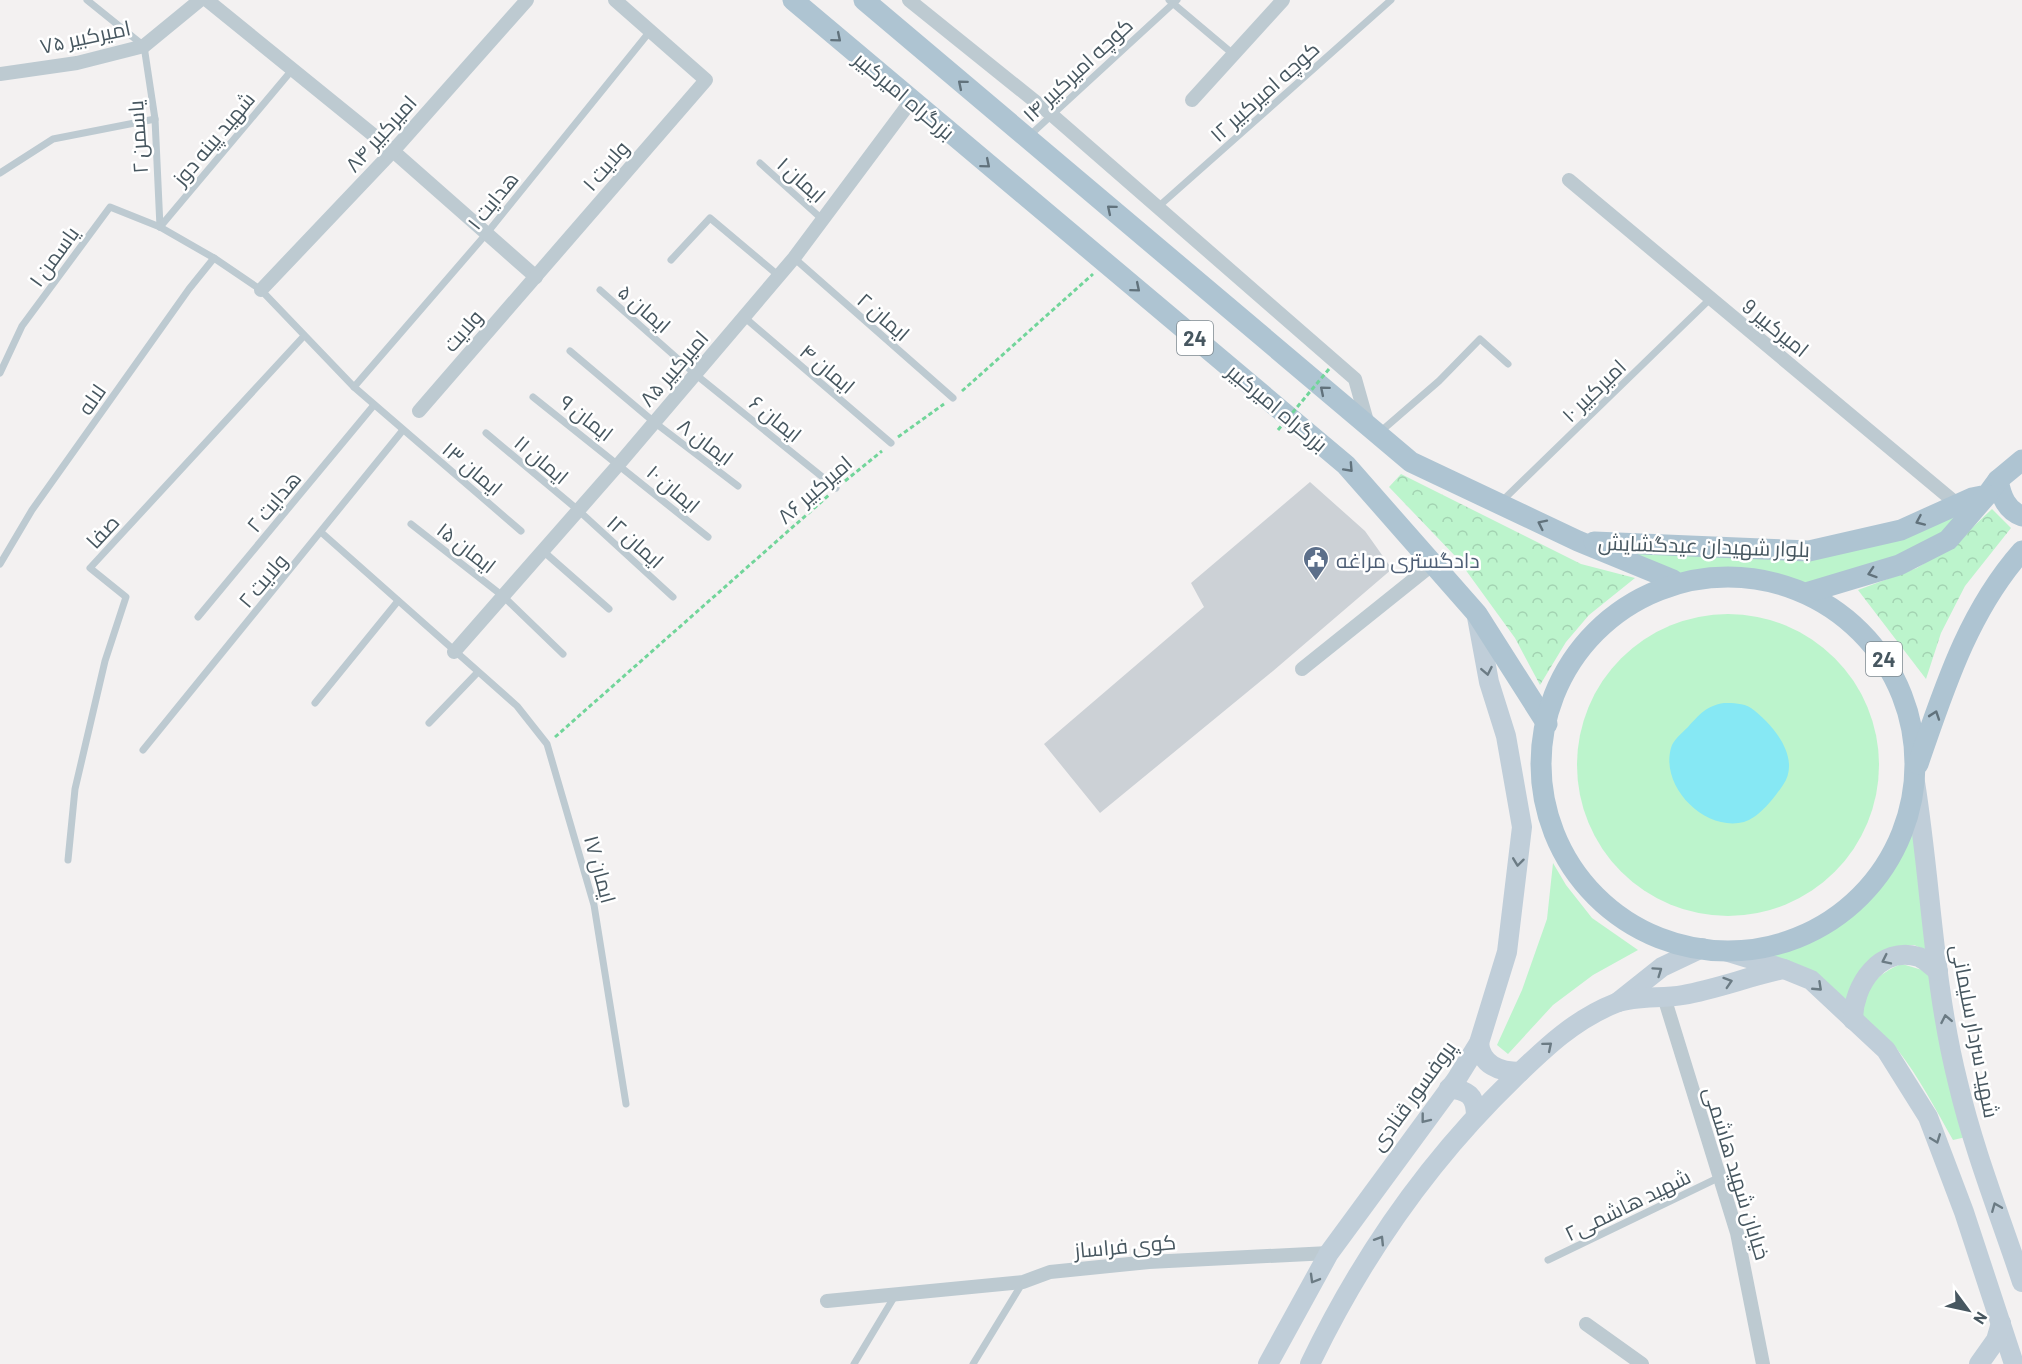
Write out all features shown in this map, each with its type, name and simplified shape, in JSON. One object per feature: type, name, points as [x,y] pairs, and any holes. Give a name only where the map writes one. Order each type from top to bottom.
[{"type":"main road","name":"بزرگراه امیرکبیر","points":[[793,0],[910,101],[1106,262],[1346,465],[1477,614],[1547,724]]},
{"type":"main road","name":"بزرگراه امیرکبیر","points":[[864,0],[1411,462],[1578,541],[1673,580]]},
{"type":"main road","name":"بلوار شهیدان عیدگشایش","points":[[1578,541],[1809,550],[1901,530],[1993,488],[2022,460]]},
{"type":"main road","points":[[1809,592],[1899,565],[1948,540],[1993,488],[2000,493],[2007,505],[2022,516]]},
{"type":"main road","name":"24","points":[[1915,776],[1910,716],[1889,665],[1854,623],[1809,592],[1768,584],[1673,580],[1637,598],[1588,636],[1555,688],[1547,724],[1542,803],[1550,827],[1571,868],[1600,902],[1638,929],[1680,945],[1725,951],[1771,946],[1815,930],[1853,903],[1883,868],[1904,827],[1915,776],[1953,661],[2002,574],[2022,551]]},
{"type":"main road","name":"پروفسور قنادی","points":[[1268,1364],[1329,1253],[1449,1088],[1479,1042],[1507,952],[1522,827],[1506,736],[1489,682],[1477,614]]},
{"type":"main road","name":"شهید سردار سلیمانی","points":[[1915,776],[1925,846],[1930,921],[1957,1082],[1984,1176],[2012,1243],[2021,1276]]},
{"type":"main road","points":[[1310,1364],[1338,1306],[1386,1231],[1476,1114],[1546,1047],[1582,1019],[1618,1002],[1662,968],[1702,948]]},
{"type":"main road","points":[[1725,951],[1811,980],[1886,1050],[1928,1118],[1964,1212],[2014,1364]]},
{"type":"main road","points":[[1853,1020],[1853,1004],[1862,982],[1878,964],[1900,954],[1922,958],[1938,971]]},
{"type":"main road","points":[[1618,1002],[1707,989],[1784,969]]},
{"type":"main road","points":[[1479,1042],[1480,1053],[1493,1067],[1506,1072],[1520,1072]]},
{"type":"main road","points":[[1449,1088],[1469,1093],[1474,1099],[1476,1114]]},
{"type":"main road","points":[[1979,1364],[1996,1340],[2001,1323]]},
{"type":"street","name":"امیرکبیر ۷۵","points":[[0,74],[77,63],[144,46],[200,0]]},
{"type":"street","points":[[207,0],[393,151],[536,277]]},
{"type":"street","name":"امیرکبیر ۸۴","points":[[261,290],[393,151],[527,0]]},
{"type":"street","points":[[615,0],[651,30]]},
{"type":"street","points":[[909,0],[1052,115],[1355,379],[1373,431]]},
{"type":"street","points":[[1192,100],[1283,0]]},
{"type":"street","name":"ولایت ۱","points":[[536,277],[706,80],[651,30]]},
{"type":"street","name":"امیرکبیر ۸۵","points":[[454,652],[620,464],[794,258],[910,101]]},
{"type":"street","name":"امیرکبیر 9","points":[[1569,180],[1709,300],[1958,504]]},
{"type":"street","name":"ولایت","points":[[419,411],[536,277]]},
{"type":"street","points":[[1302,669],[1433,564]]},
{"type":"street","name":"خیابان شهید هاشمی","points":[[1664,997],[1737,1233],[1763,1364]]},
{"type":"street","name":"کوی فراساز","points":[[827,1301],[1023,1282],[1050,1272],[1149,1262],[1329,1253]]},
{"type":"street","points":[[1586,1324],[1642,1364]]},
{"type":"lane","points":[[87,0],[144,46]]},
{"type":"lane","name":"کوچه امیرکبیر ۱۲","points":[[1158,207],[1391,0]]},
{"type":"lane","points":[[1173,1],[1233,54]]},
{"type":"lane","name":"کوچه امیرکبیر ۱۴","points":[[1027,138],[1173,1]]},
{"type":"lane","name":"هدایت ۱","points":[[354,387],[487,233],[651,30]]},
{"type":"lane","name":"یاسمن ۲","points":[[144,46],[154,118],[160,227]]},
{"type":"lane","name":"شهید پینه دوز","points":[[160,227],[292,70]]},
{"type":"lane","points":[[0,173],[53,139],[154,118]]},
{"type":"lane","name":"ایمان ۱","points":[[760,163],[823,220]]},
{"type":"lane","name":"یاسمن ۱","points":[[0,373],[22,326],[110,207],[160,227]]},
{"type":"lane","points":[[671,260],[710,218],[779,276]]},
{"type":"lane","name":"ایمان ۱۳","points":[[160,227],[214,258],[261,290],[303,337],[354,387],[521,531]]},
{"type":"lane","name":"لاله","points":[[0,564],[33,510],[189,289],[214,258]]},
{"type":"lane","name":"ایمان ۲","points":[[794,258],[953,398]]},
{"type":"lane","name":"ایمان ۵","points":[[600,290],[695,374]]},
{"type":"lane","name":"امیرکبیر ۱۰","points":[[1499,503],[1709,300]]},
{"type":"lane","name":"ایمان ۴","points":[[744,317],[891,443]]},
{"type":"lane","name":"صفا","points":[[69,860],[75,789],[105,661],[126,597],[90,568],[303,337]]},
{"type":"lane","points":[[1373,431],[1439,381],[1480,339],[1508,364]]},
{"type":"lane","name":"ایمان ۸","points":[[570,351],[654,422],[738,486]]},
{"type":"lane","name":"ایمان ۶","points":[[695,374],[836,488]]},
{"type":"lane","name":"ایمان ۹","points":[[533,397],[620,464]]},
{"type":"lane","name":"هدایت ۲","points":[[198,617],[374,405]]},
{"type":"lane","name":"ولایت ۲","points":[[143,750],[322,533],[403,430]]},
{"type":"lane","name":"ایمان ۱۱","points":[[486,433],[578,510]]},
{"type":"lane","name":"ایمان ۱۰","points":[[620,464],[708,537]]},
{"type":"lane","name":"ایمان ۱۲","points":[[578,510],[673,597]]},
{"type":"lane","name":"ایمان ۱۵","points":[[411,524],[504,597],[563,654]]},
{"type":"lane","name":"ایمان ۱۷","points":[[322,533],[477,673],[517,706],[547,744],[594,905],[626,1104]]},
{"type":"lane","points":[[543,551],[609,609]]},
{"type":"lane","points":[[315,703],[398,601]]},
{"type":"lane","points":[[429,723],[477,673]]},
{"type":"lane","name":"شهید هاشمی۲","points":[[1548,1260],[1719,1177]]},
{"type":"lane","points":[[973,1364],[1023,1282]]},
{"type":"lane","points":[[854,1364],[896,1294]]},
{"type":"path","name":"امیرکبیر ۸۶","points":[[547,744],[836,488],[891,443],[953,398],[1106,262]]},
{"type":"path","points":[[1278,430],[1329,369]]},
{"type":"green space","points":[[1401,474],[1581,564],[1635,578],[1589,615],[1566,642],[1540,685],[1515,638],[1457,558],[1389,487]]},
{"type":"green space","points":[[1972,498],[1948,540],[1809,592],[1768,584],[1673,580],[1578,541],[1809,551]]},
{"type":"green space","points":[[1992,509],[2011,528],[1965,586],[1941,633],[1926,679],[1858,590],[1917,568],[1956,543]]},
{"type":"green space","points":[[1728,614],[1757,617],[1786,625],[1812,639],[1835,658],[1854,681],[1868,707],[1876,736],[1879,765],[1876,794],[1868,823],[1854,849],[1835,872],[1812,891],[1786,905],[1757,913],[1728,916],[1699,913],[1670,905],[1644,891],[1621,872],[1602,849],[1588,823],[1580,794],[1577,765],[1580,736],[1588,707],[1602,681],[1621,658],[1644,639],[1670,625],[1699,617]]},
{"type":"green space","points":[[1917,815],[1928,951],[1914,945],[1896,947],[1847,1005],[1761,957],[1817,937],[1849,917],[1884,877]]},
{"type":"green space","points":[[1553,863],[1566,885],[1592,918],[1638,950],[1593,975],[1553,1005],[1508,1054],[1497,1045],[1522,990],[1547,919]]},
{"type":"green space","points":[[1902,964],[1929,972],[1966,1137],[1953,1140],[1927,1094],[1897,1049],[1870,1026],[1862,1015],[1862,1001],[1869,987],[1889,970]]},
{"type":"water","points":[[1724,703],[1745,705],[1768,723],[1782,742],[1789,764],[1788,775],[1776,795],[1761,812],[1744,822],[1729,823],[1715,820],[1701,813],[1679,791],[1672,777],[1669,763],[1671,748],[1678,737],[1704,711]]},
{"type":"building","points":[[1310,482],[1365,531],[1392,569],[1273,671],[1100,813],[1044,744],[1204,607],[1191,583]]},
{"type":"place","name":"دادگستری مراغه","points":[[1316,582]]}]
